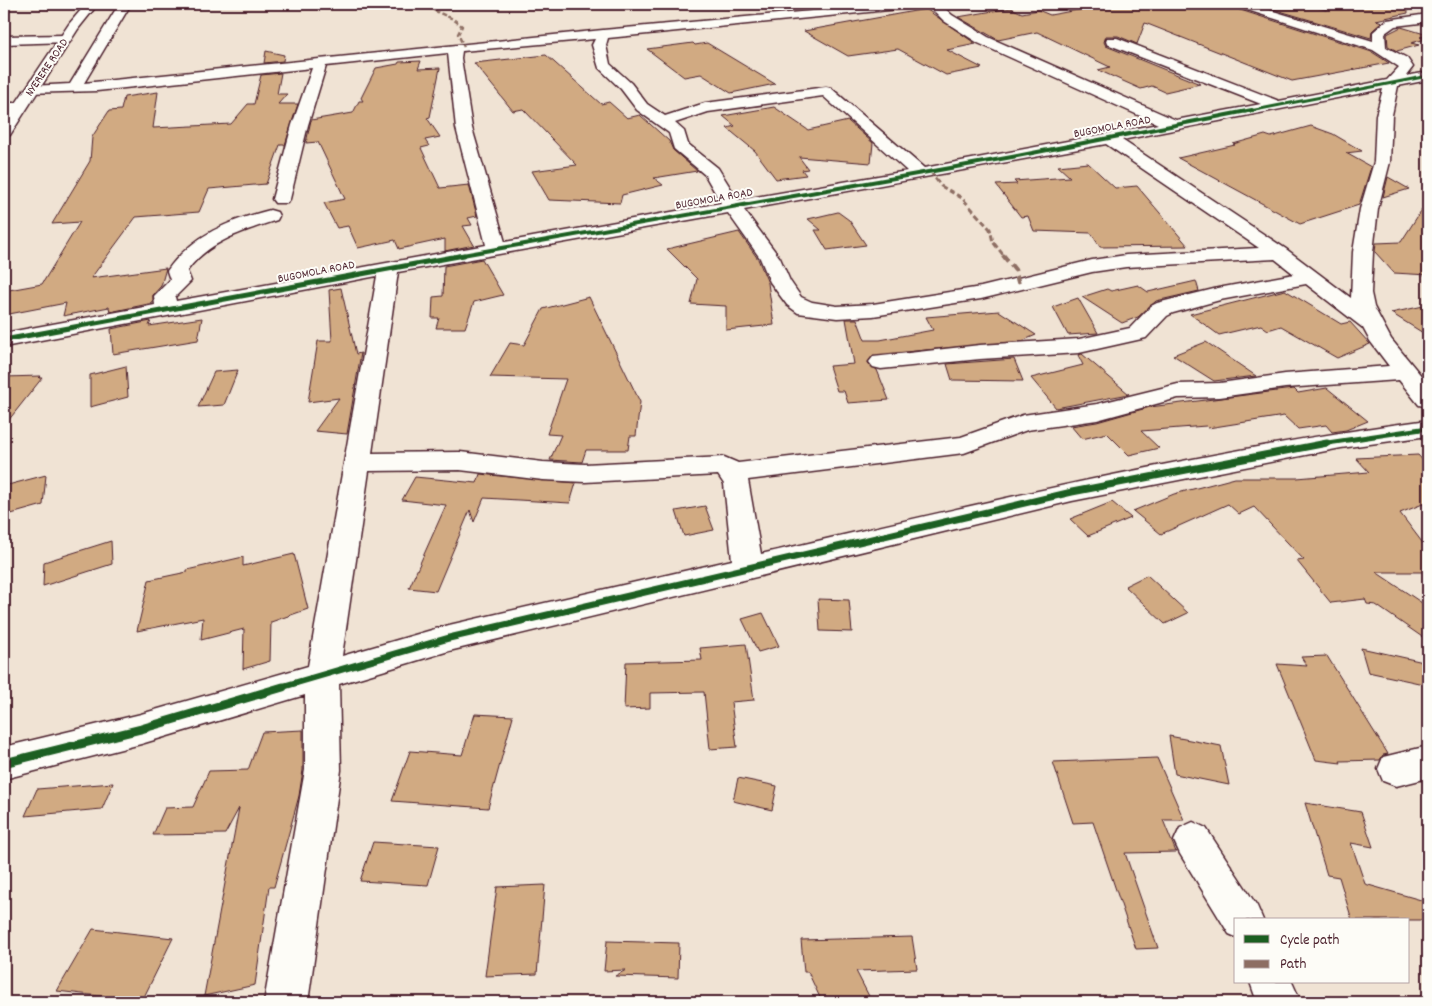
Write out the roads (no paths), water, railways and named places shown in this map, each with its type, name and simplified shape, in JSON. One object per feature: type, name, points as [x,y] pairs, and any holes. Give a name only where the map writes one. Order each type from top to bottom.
[{"type":"main road","name":"NYERERE ROAD","points":[[4,132],[65,39],[92,4]]},
{"type":"main road","points":[[75,87],[125,4]]},
{"type":"main road","points":[[30,90],[320,64],[851,6],[924,4]]},
{"type":"main road","points":[[933,4],[948,18],[983,40],[1174,125]]},
{"type":"main road","points":[[1239,4],[1378,47],[1405,64],[1405,69],[1392,82],[1384,115],[1382,162],[1369,209],[1363,252],[1361,293],[1363,307],[1381,341],[1427,398]]},
{"type":"main road","points":[[1378,47],[1379,32],[1386,25],[1428,18]]},
{"type":"main road","points":[[603,34],[599,45],[604,65],[626,86],[642,106],[678,134],[677,142],[680,146],[712,172],[732,206],[770,258],[780,282],[794,301],[806,308],[825,312],[858,312],[981,293],[1119,262],[1279,253]]},
{"type":"main road","points":[[4,40],[65,39]]},
{"type":"main road","points":[[1112,42],[1278,105]]},
{"type":"main road","points":[[456,48],[455,65],[464,128],[497,249]]},
{"type":"main road","points":[[281,199],[300,125],[320,64]]},
{"type":"main road","name":"BUGOMOLA ROAD","points":[[4,340],[390,268],[920,173],[1428,76]]},
{"type":"main road","points":[[664,122],[705,108],[826,91],[920,173]]},
{"type":"main road","points":[[4,107],[20,107]]},
{"type":"main road","points":[[1108,138],[1279,253],[1372,325]]},
{"type":"main road","points":[[166,310],[164,296],[181,282],[178,271],[189,256],[220,235],[270,216]]},
{"type":"main road","points":[[286,1002],[323,770],[322,677],[390,268]]},
{"type":"main road","points":[[881,362],[980,352],[1065,348],[1104,342],[1138,333],[1159,311],[1165,308],[1218,294],[1310,277]]},
{"type":"main road","points":[[731,474],[964,445],[1023,423],[1097,412],[1178,391],[1220,390],[1285,381],[1406,372]]},
{"type":"main road","points":[[4,763],[142,729],[449,638],[1072,492],[1341,440],[1428,428]]},
{"type":"main road","points":[[357,462],[460,461],[542,471],[585,473],[720,465],[727,467],[737,484],[748,569]]},
{"type":"main road","points":[[1193,841],[1241,918]]},
{"type":"main road","points":[[1273,984],[1279,1002]]}]
